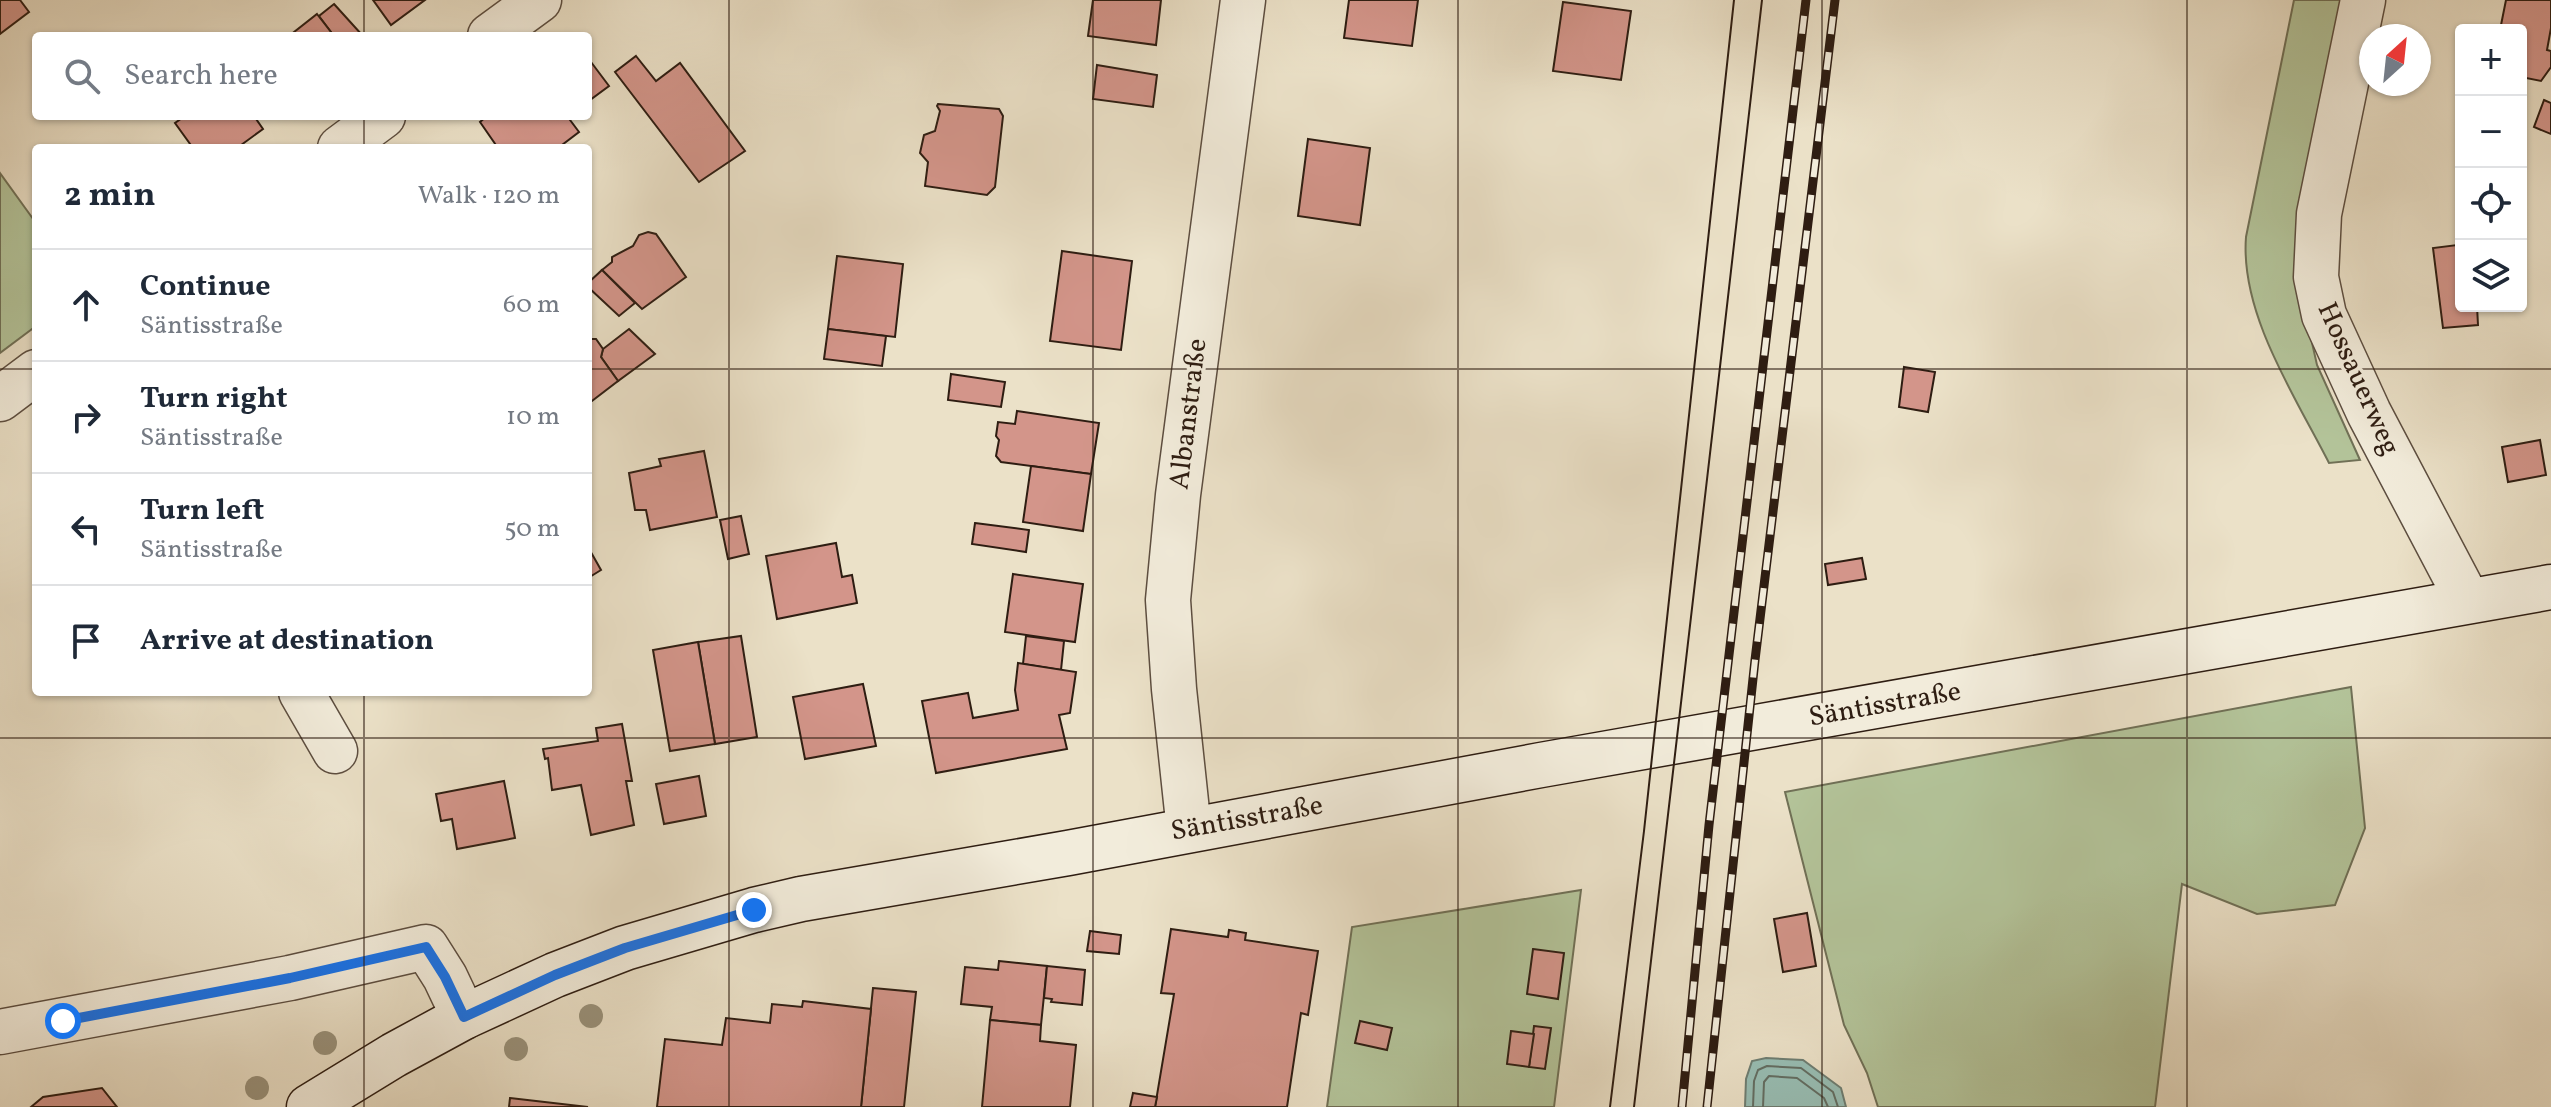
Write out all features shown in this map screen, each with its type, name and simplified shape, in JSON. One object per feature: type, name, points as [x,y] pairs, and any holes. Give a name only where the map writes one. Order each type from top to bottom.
[{"type":"street","points":[[495,32],[539,0]]},
{"type":"street","name":"Albanstraße","points":[[1189,830],[1168,600],[1178,495],[1243,0]]},
{"type":"street","name":"Hossauerweg","points":[[2363,0],[2319,214],[2316,277],[2324,315],[2344,360],[2468,601]]},
{"type":"street","points":[[345,144],[378,120]]},
{"type":"street","points":[[0,399],[32,375]]},
{"type":"street","name":"Säntisstraße","points":[[309,1107],[464,1017],[555,975],[625,948],[801,899],[2551,587]]},
{"type":"street","points":[[303,696],[335,751]]},
{"type":"street","points":[[0,1032],[290,978],[426,947],[464,1017]]},
{"type":"green space","points":[[2294,0],[2349,0],[2299,285],[2317,365],[2360,460],[2329,463],[2272,354],[2252,295],[2246,266],[2246,237]]},
{"type":"green space","points":[[0,173],[32,217],[32,329],[0,353]]},
{"type":"green space","points":[[2351,687],[2365,828],[2335,905],[2257,914],[2182,884],[2155,1107],[1878,1107],[1867,1073],[1844,1025],[1785,792]]},
{"type":"green space","points":[[1581,890],[1554,1107],[1327,1107],[1352,927]]},
{"type":"water","points":[[1766,1058],[1803,1060],[1841,1088],[1846,1107],[1745,1107],[1746,1079],[1752,1061]]},
{"type":"building","points":[[0,0],[20,0],[29,12],[0,34]]},
{"type":"building","points":[[373,0],[425,0],[391,25]]},
{"type":"building","points":[[1093,0],[1161,0],[1156,45],[1088,36]]},
{"type":"building","points":[[1349,0],[1418,0],[1412,46],[1344,38]]},
{"type":"building","points":[[2506,0],[2551,0],[2547,50],[2551,51],[2551,67],[2541,81],[2527,78],[2527,24],[2501,24]]},
{"type":"building","points":[[1563,2],[1631,11],[1621,80],[1553,71]]},
{"type":"building","points":[[334,4],[359,32],[331,32],[319,16]]},
{"type":"building","points":[[317,14],[331,32],[294,32]]},
{"type":"building","points":[[636,56],[656,81],[680,63],[745,151],[699,182],[615,72]]},
{"type":"building","points":[[592,63],[609,86],[592,99]]},
{"type":"building","points":[[1097,65],[1157,75],[1153,107],[1093,99]]},
{"type":"building","points":[[2544,100],[2551,103],[2551,134],[2534,127]]},
{"type":"building","points":[[938,104],[999,109],[1003,116],[995,187],[987,195],[925,186],[928,162],[920,153],[924,135],[935,131],[940,111]]},
{"type":"building","points":[[179,120],[257,120],[263,129],[242,144],[190,144],[175,123]]},
{"type":"building","points":[[570,120],[579,132],[563,144],[495,144],[480,122]]},
{"type":"building","points":[[1308,139],[1370,148],[1360,225],[1298,216]]},
{"type":"building","points":[[648,232],[656,234],[686,277],[642,309],[602,270],[612,262],[612,257],[633,246],[639,235]]},
{"type":"building","points":[[2455,245],[2455,312],[2477,312],[2478,325],[2443,328],[2433,248]]},
{"type":"building","points":[[1062,251],[1132,261],[1121,350],[1050,341]]},
{"type":"building","points":[[837,256],[903,264],[895,337],[828,329]]},
{"type":"building","points":[[602,270],[635,303],[619,316],[592,291],[592,279]]},
{"type":"building","points":[[629,329],[655,354],[618,381],[601,357],[603,349]]},
{"type":"building","points":[[828,329],[886,336],[882,366],[824,359]]},
{"type":"building","points":[[592,339],[596,339],[603,349],[601,357],[618,381],[592,401]]},
{"type":"building","points":[[1904,367],[1935,372],[1928,412],[1899,407]]},
{"type":"building","points":[[951,374],[1005,382],[1001,407],[948,400]]},
{"type":"building","points":[[1017,411],[1099,423],[1091,474],[1001,462],[996,456],[998,422],[1015,424]]},
{"type":"building","points":[[2540,440],[2546,475],[2508,482],[2502,447]]},
{"type":"building","points":[[704,451],[717,517],[650,530],[646,510],[635,510],[629,473],[661,466],[659,459]]},
{"type":"building","points":[[1031,466],[1091,474],[1083,531],[1023,522]]},
{"type":"building","points":[[741,516],[749,554],[728,559],[720,520]]},
{"type":"building","points":[[975,523],[1029,530],[1026,552],[972,544]]},
{"type":"building","points":[[836,543],[842,577],[852,575],[857,603],[777,619],[766,556]]},
{"type":"building","points":[[592,554],[601,570],[592,576]]},
{"type":"building","points":[[1862,558],[1866,579],[1828,585],[1825,564]]},
{"type":"building","points":[[1013,574],[1083,584],[1075,642],[1005,632]]},
{"type":"building","points":[[741,636],[757,737],[715,744],[698,642]]},
{"type":"building","points":[[1026,636],[1064,641],[1061,670],[1023,664]]},
{"type":"building","points":[[698,642],[715,744],[670,751],[653,650]]},
{"type":"building","points":[[1018,663],[1076,672],[1070,713],[1059,715],[1067,749],[936,773],[922,701],[968,693],[973,718],[1018,710],[1015,690]]},
{"type":"building","points":[[863,684],[876,746],[805,759],[793,697]]},
{"type":"building","points":[[622,724],[632,781],[626,781],[634,825],[591,835],[581,785],[552,790],[548,758],[545,759],[543,749],[598,741],[596,728]]},
{"type":"building","points":[[699,776],[706,816],[664,824],[656,784]]},
{"type":"building","points":[[504,781],[515,838],[457,849],[452,819],[441,821],[436,794]]},
{"type":"building","points":[[1807,913],[1816,966],[1783,972],[1774,919]]},
{"type":"building","points":[[1171,929],[1228,937],[1229,930],[1246,933],[1245,940],[1318,951],[1308,1015],[1301,1013],[1287,1107],[1155,1107],[1174,994],[1161,993]]},
{"type":"building","points":[[1090,931],[1121,935],[1119,954],[1087,951]]},
{"type":"building","points":[[1533,949],[1564,953],[1558,999],[1527,994]]},
{"type":"building","points":[[999,961],[1047,966],[1041,1025],[990,1020],[992,1007],[961,1004],[965,967],[998,970]]},
{"type":"building","points":[[1047,966],[1085,970],[1082,1005],[1051,1002],[1052,999],[1044,998]]},
{"type":"building","points":[[873,988],[916,992],[904,1107],[861,1107]]},
{"type":"building","points":[[803,1001],[871,1009],[861,1107],[657,1107],[665,1039],[722,1045],[726,1018],[770,1023],[772,1004],[802,1007]]},
{"type":"building","points":[[990,1020],[1041,1025],[1040,1041],[1076,1045],[1070,1107],[982,1107]]},
{"type":"building","points":[[1360,1021],[1392,1028],[1387,1050],[1355,1043]]},
{"type":"building","points":[[1534,1026],[1551,1028],[1545,1069],[1529,1067]]},
{"type":"building","points":[[1511,1031],[1534,1034],[1529,1067],[1507,1064]]},
{"type":"building","points":[[102,1088],[117,1107],[31,1107],[43,1097]]},
{"type":"building","points":[[1133,1093],[1157,1097],[1155,1107],[1130,1107]]},
{"type":"building","points":[[510,1098],[588,1107],[509,1107]]},
{"type":"tram line","points":[[1610,1107],[1644,831],[1734,0]]},
{"type":"tram line","points":[[1634,1107],[1762,0]]},
{"type":"railway","points":[[1682,1107],[1709,825],[1806,0]]},
{"type":"railway","points":[[1707,1107],[1755,660],[1835,0]]},
{"type":"route","points":[[63,1021],[290,978],[426,947],[441,969],[464,1017],[555,975],[625,948],[754,910]]}]
